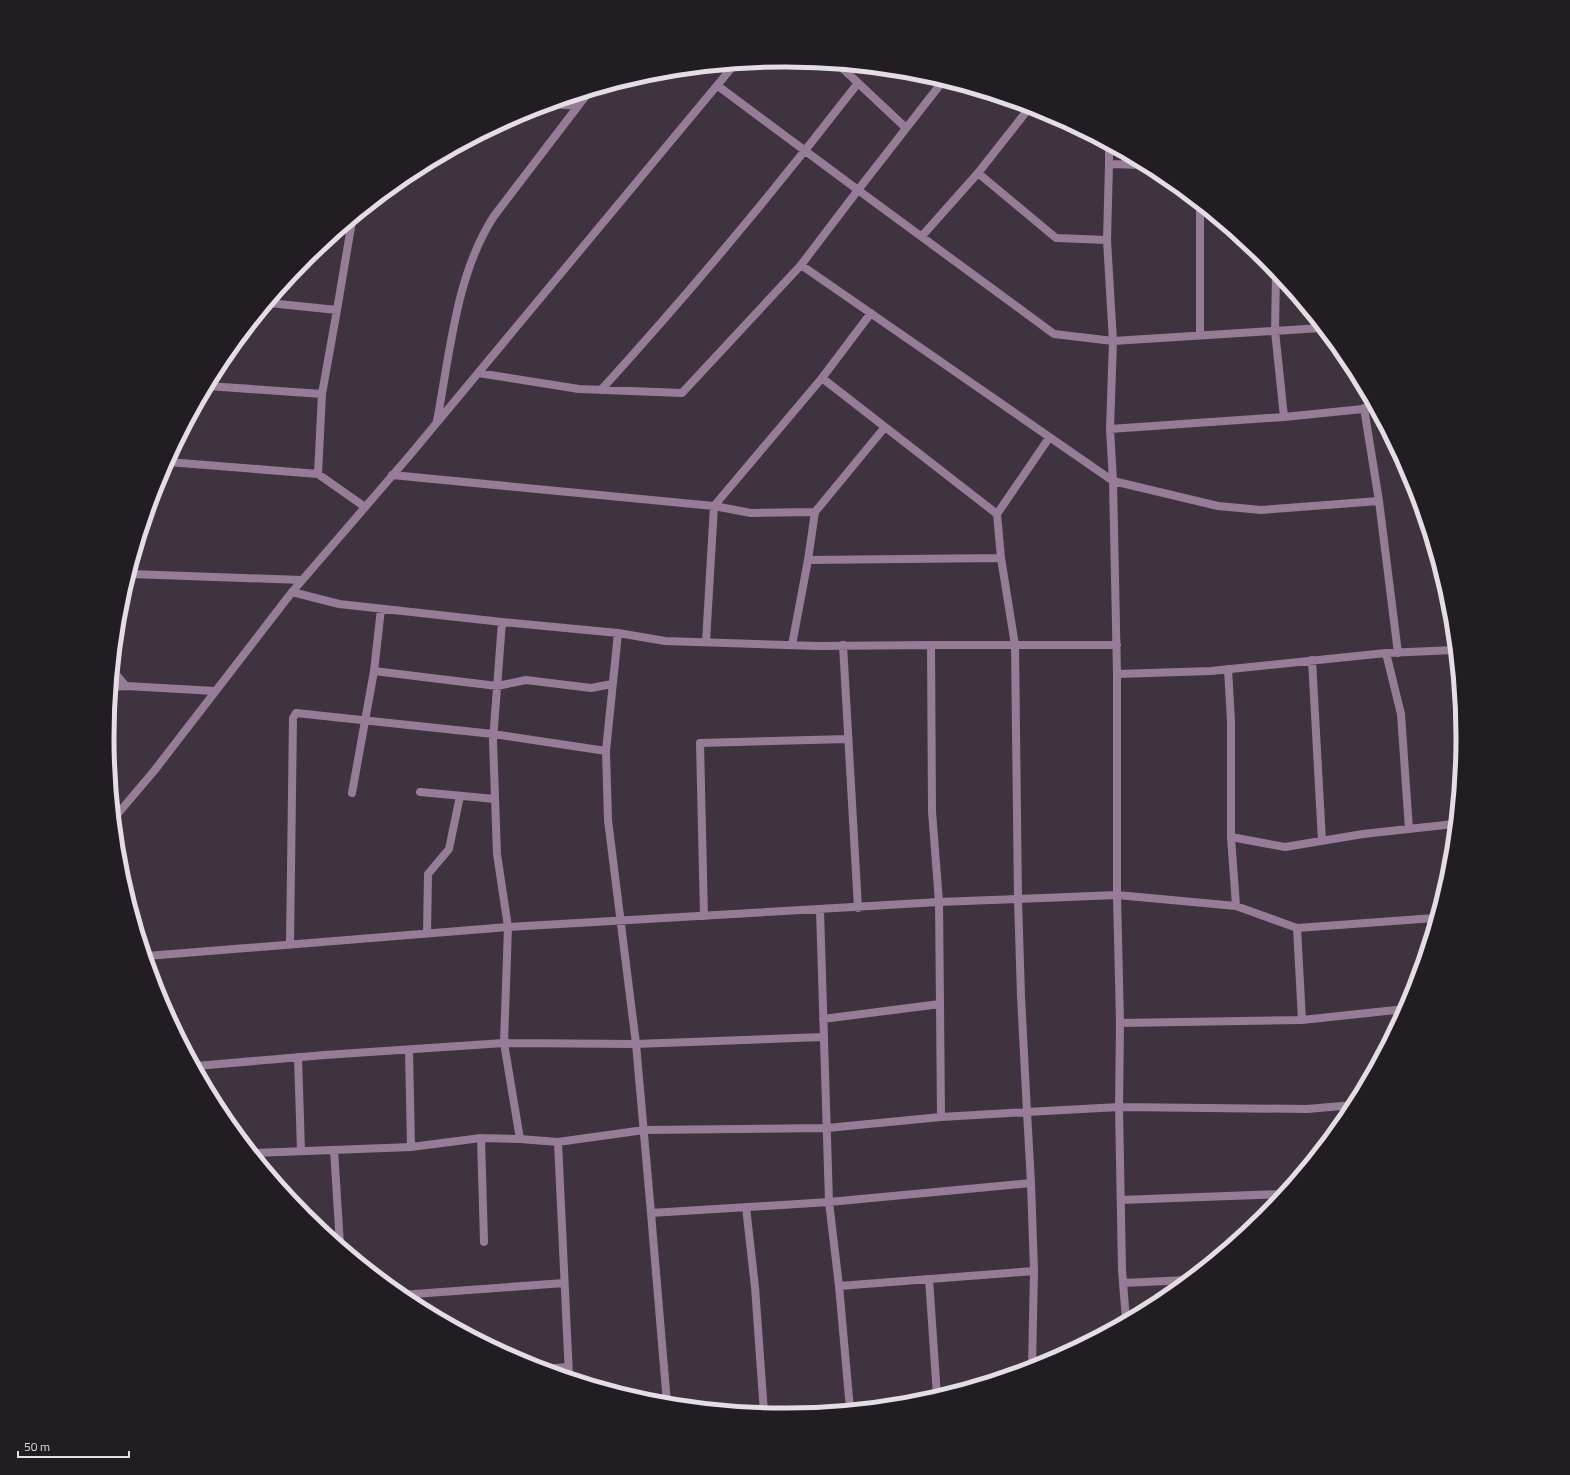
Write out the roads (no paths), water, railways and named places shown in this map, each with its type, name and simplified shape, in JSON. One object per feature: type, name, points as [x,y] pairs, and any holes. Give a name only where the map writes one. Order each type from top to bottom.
[{"type":"street","points":[[119,812],[154,770],[292,592],[478,373],[731,69]]},
{"type":"street","points":[[844,70],[906,128]]},
{"type":"street","points":[[601,390],[677,305],[767,199],[858,83]]},
{"type":"street","points":[[478,373],[579,389],[682,393],[801,265],[939,85]]},
{"type":"street","points":[[718,86],[1054,334],[1113,341],[1316,328]]},
{"type":"street","points":[[436,422],[460,295],[472,256],[482,234],[494,216],[584,98]]},
{"type":"street","points":[[564,105],[578,106]]},
{"type":"street","points":[[922,236],[978,173],[1026,112]]},
{"type":"street","points":[[1109,151],[1108,240],[1113,341],[1110,428],[1113,481],[1117,645],[1117,895],[1120,1023],[1119,1107],[1123,1283],[1126,1315]]},
{"type":"street","points":[[1109,164],[1133,165]]},
{"type":"street","points":[[978,173],[1056,238],[1108,240]]},
{"type":"street","points":[[1200,212],[1200,335]]},
{"type":"street","points":[[318,474],[322,394],[351,227]]},
{"type":"street","points":[[801,265],[1113,481],[1218,506],[1261,510],[1379,501]]},
{"type":"street","points":[[1276,281],[1275,331],[1284,417]]},
{"type":"street","points":[[274,304],[337,310]]},
{"type":"street","points":[[706,642],[714,506],[822,378],[871,313]]},
{"type":"street","points":[[822,378],[998,514]]},
{"type":"street","points":[[214,386],[322,394]]},
{"type":"street","points":[[1364,408],[1379,501],[1398,653]]},
{"type":"street","points":[[1110,428],[1284,417],[1369,408]]},
{"type":"street","points":[[792,645],[808,560],[815,512],[885,427]]},
{"type":"street","points":[[1032,1361],[1034,1271],[1028,1112],[1020,996],[1015,646],[1001,558],[998,514],[1049,438]]},
{"type":"street","points":[[174,463],[318,474],[365,507]]},
{"type":"street","points":[[392,475],[714,506],[751,513],[815,512]]},
{"type":"street","points":[[808,560],[1001,558]]},
{"type":"street","points":[[135,573],[302,580]]},
{"type":"street","points":[[292,592],[339,604],[618,634],[665,641],[843,646],[931,644],[1015,646],[1117,645]]},
{"type":"street","points":[[352,793],[374,670],[381,609]]},
{"type":"street","points":[[502,622],[493,734],[495,799],[497,854],[508,927],[504,1043],[520,1139]]},
{"type":"street","points":[[618,634],[606,751],[608,820],[636,1044],[666,1397]]},
{"type":"street","points":[[931,644],[932,811],[939,902],[941,1117]]},
{"type":"street","points":[[843,646],[858,908]]},
{"type":"street","points":[[1117,674],[1228,669],[1386,653],[1450,650]]},
{"type":"street","points":[[1386,653],[1401,714],[1409,829]]},
{"type":"street","points":[[1312,660],[1322,841]]},
{"type":"street","points":[[1228,669],[1231,721],[1231,837],[1236,906]]},
{"type":"street","points":[[374,670],[497,686],[526,680],[591,688],[612,684]]},
{"type":"street","points":[[118,676],[126,686]]},
{"type":"street","points":[[117,687],[126,686],[215,691]]},
{"type":"street","points":[[290,944],[293,718],[296,713],[301,712],[493,734],[606,751]]},
{"type":"street","points":[[704,916],[700,743],[848,739]]},
{"type":"street","points":[[420,792],[495,799]]},
{"type":"street","points":[[427,934],[428,874],[449,849],[460,796]]},
{"type":"street","points":[[1231,837],[1284,846],[1450,824]]},
{"type":"street","points":[[151,956],[508,927],[858,908],[939,902],[1117,895],[1236,906],[1297,928],[1431,918]]},
{"type":"street","points":[[820,910],[829,1202],[839,1286],[850,1405]]},
{"type":"street","points":[[1297,928],[1302,1020]]},
{"type":"street","points":[[823,1019],[940,1004]]},
{"type":"street","points":[[1120,1023],[1302,1020],[1397,1010]]},
{"type":"street","points":[[200,1066],[298,1057],[504,1043],[636,1044],[823,1037]]},
{"type":"street","points":[[409,1050],[411,1147]]},
{"type":"street","points":[[298,1057],[301,1151]]},
{"type":"street","points":[[259,1153],[411,1147],[481,1138],[558,1142],[644,1130],[827,1128],[941,1117],[1119,1107],[1307,1109],[1346,1106]]},
{"type":"street","points":[[481,1138],[484,1242]]},
{"type":"street","points":[[558,1142],[569,1372]]},
{"type":"street","points":[[334,1150],[340,1239]]},
{"type":"street","points":[[651,1213],[829,1202],[1031,1183]]},
{"type":"street","points":[[1121,1200],[1276,1194]]},
{"type":"street","points":[[746,1207],[755,1287],[763,1407]]},
{"type":"street","points":[[839,1286],[1034,1271]]},
{"type":"street","points":[[929,1279],[938,1390]]},
{"type":"street","points":[[1123,1283],[1178,1280]]},
{"type":"street","points":[[411,1294],[564,1283]]},
{"type":"street","points":[[558,1368],[568,1367]]}]
